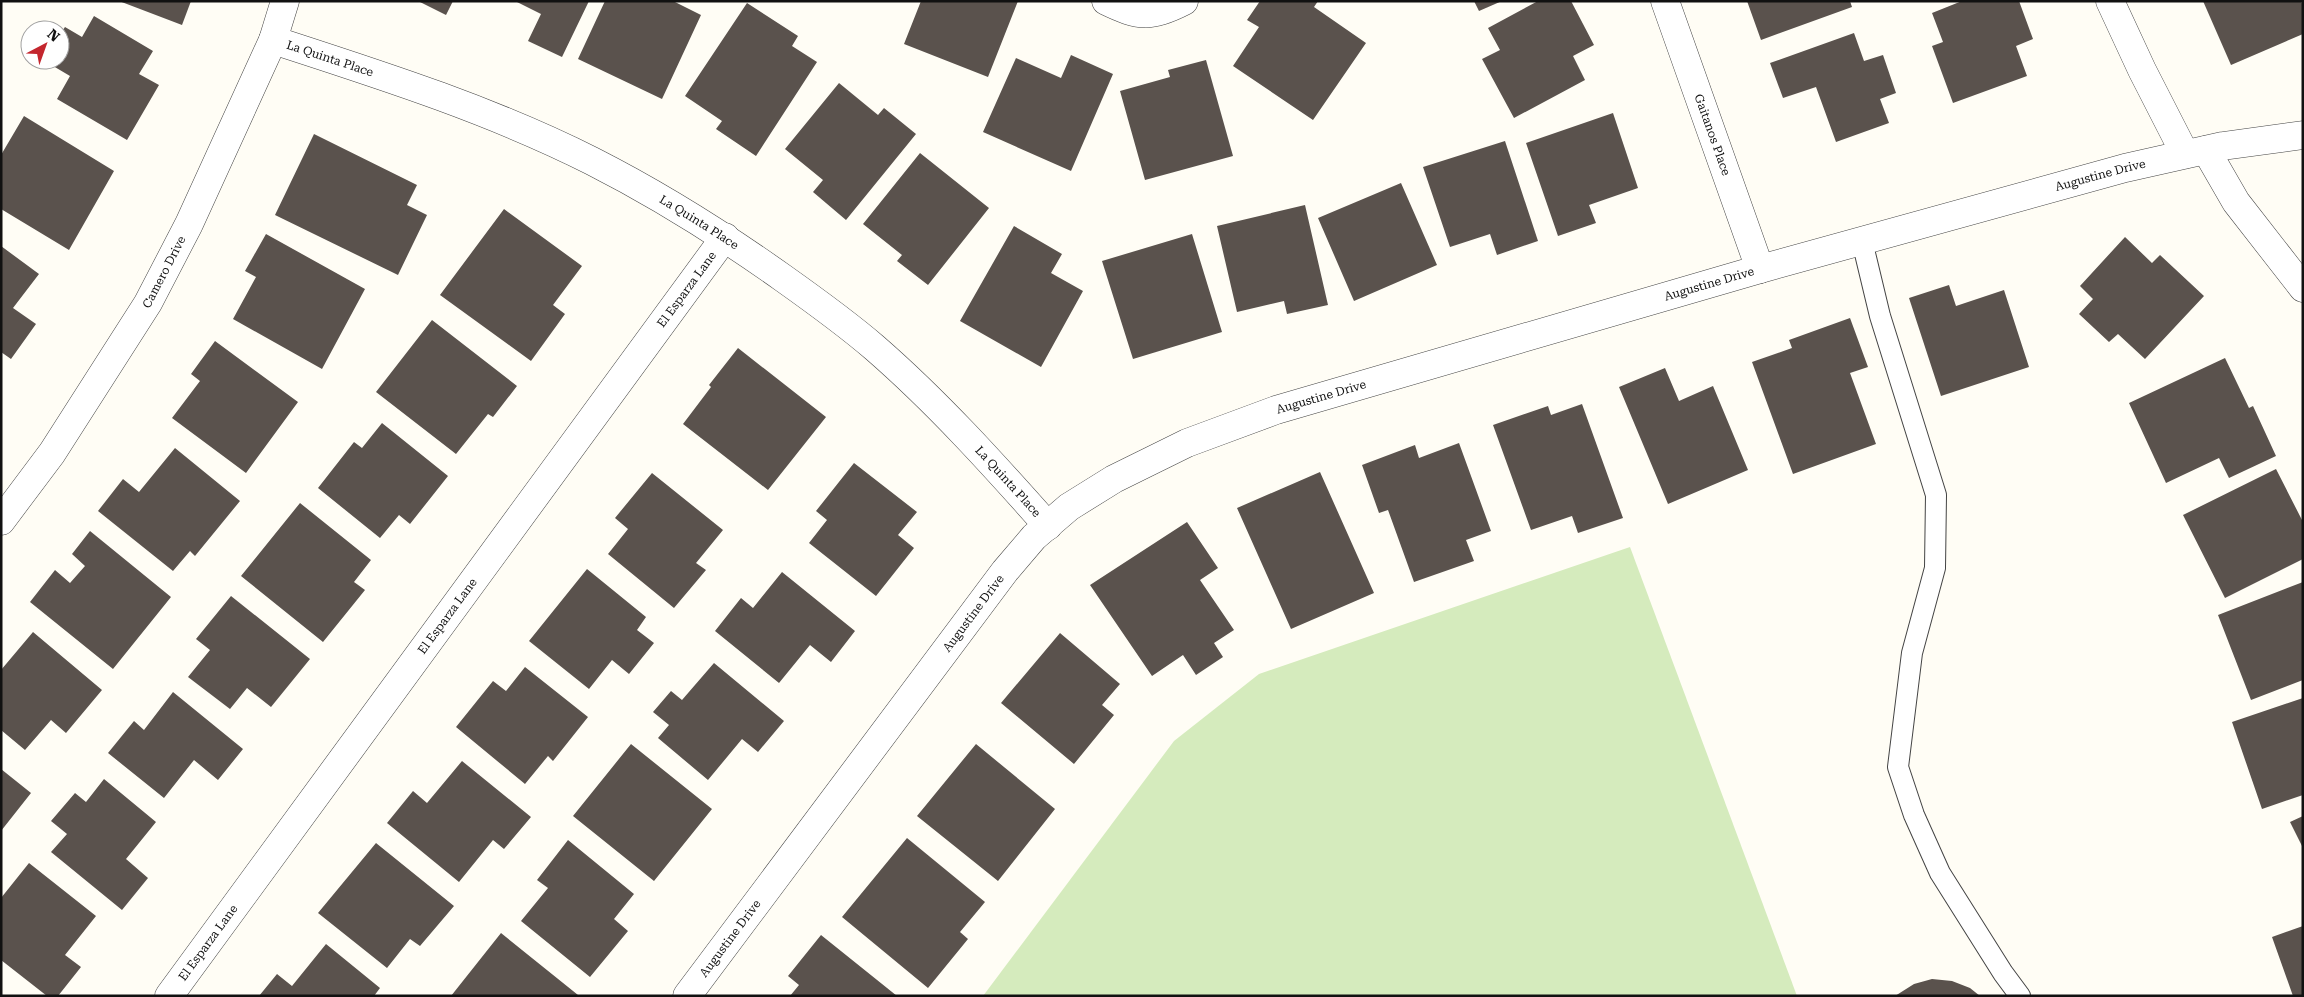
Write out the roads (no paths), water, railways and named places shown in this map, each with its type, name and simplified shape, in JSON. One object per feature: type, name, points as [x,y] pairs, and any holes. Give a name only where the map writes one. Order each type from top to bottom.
[{"type":"street","name":"Camero Drive","points":[[1,521],[52,453],[148,303],[189,224],[274,40],[285,1]]},
{"type":"street","points":[[1106,1],[1133,13],[1162,12],[1184,1]]},
{"type":"street","name":"Gaitanos Place","points":[[1665,1],[1760,270]]},
{"type":"street","points":[[2110,1],[2142,70],[2196,152],[2303,288]]},
{"type":"street","name":"La Quinta Place","points":[[274,40],[389,78],[493,118],[590,160],[666,201],[725,236],[875,348],[937,408],[1048,526]]},
{"type":"street","name":"Augustine Drive","points":[[687,996],[1004,571],[1034,537],[1069,507],[1114,479],[1188,443],[1276,410],[1760,270],[2125,168],[2196,152],[2303,135]]},
{"type":"street","name":"El Esparza Lane","points":[[169,996],[725,236]]},
{"type":"lane","points":[[1862,241],[1880,316],[1936,495],[1935,568],[1912,653],[1898,767],[1914,815],[1940,872],[2003,973],[2020,996]]}]
